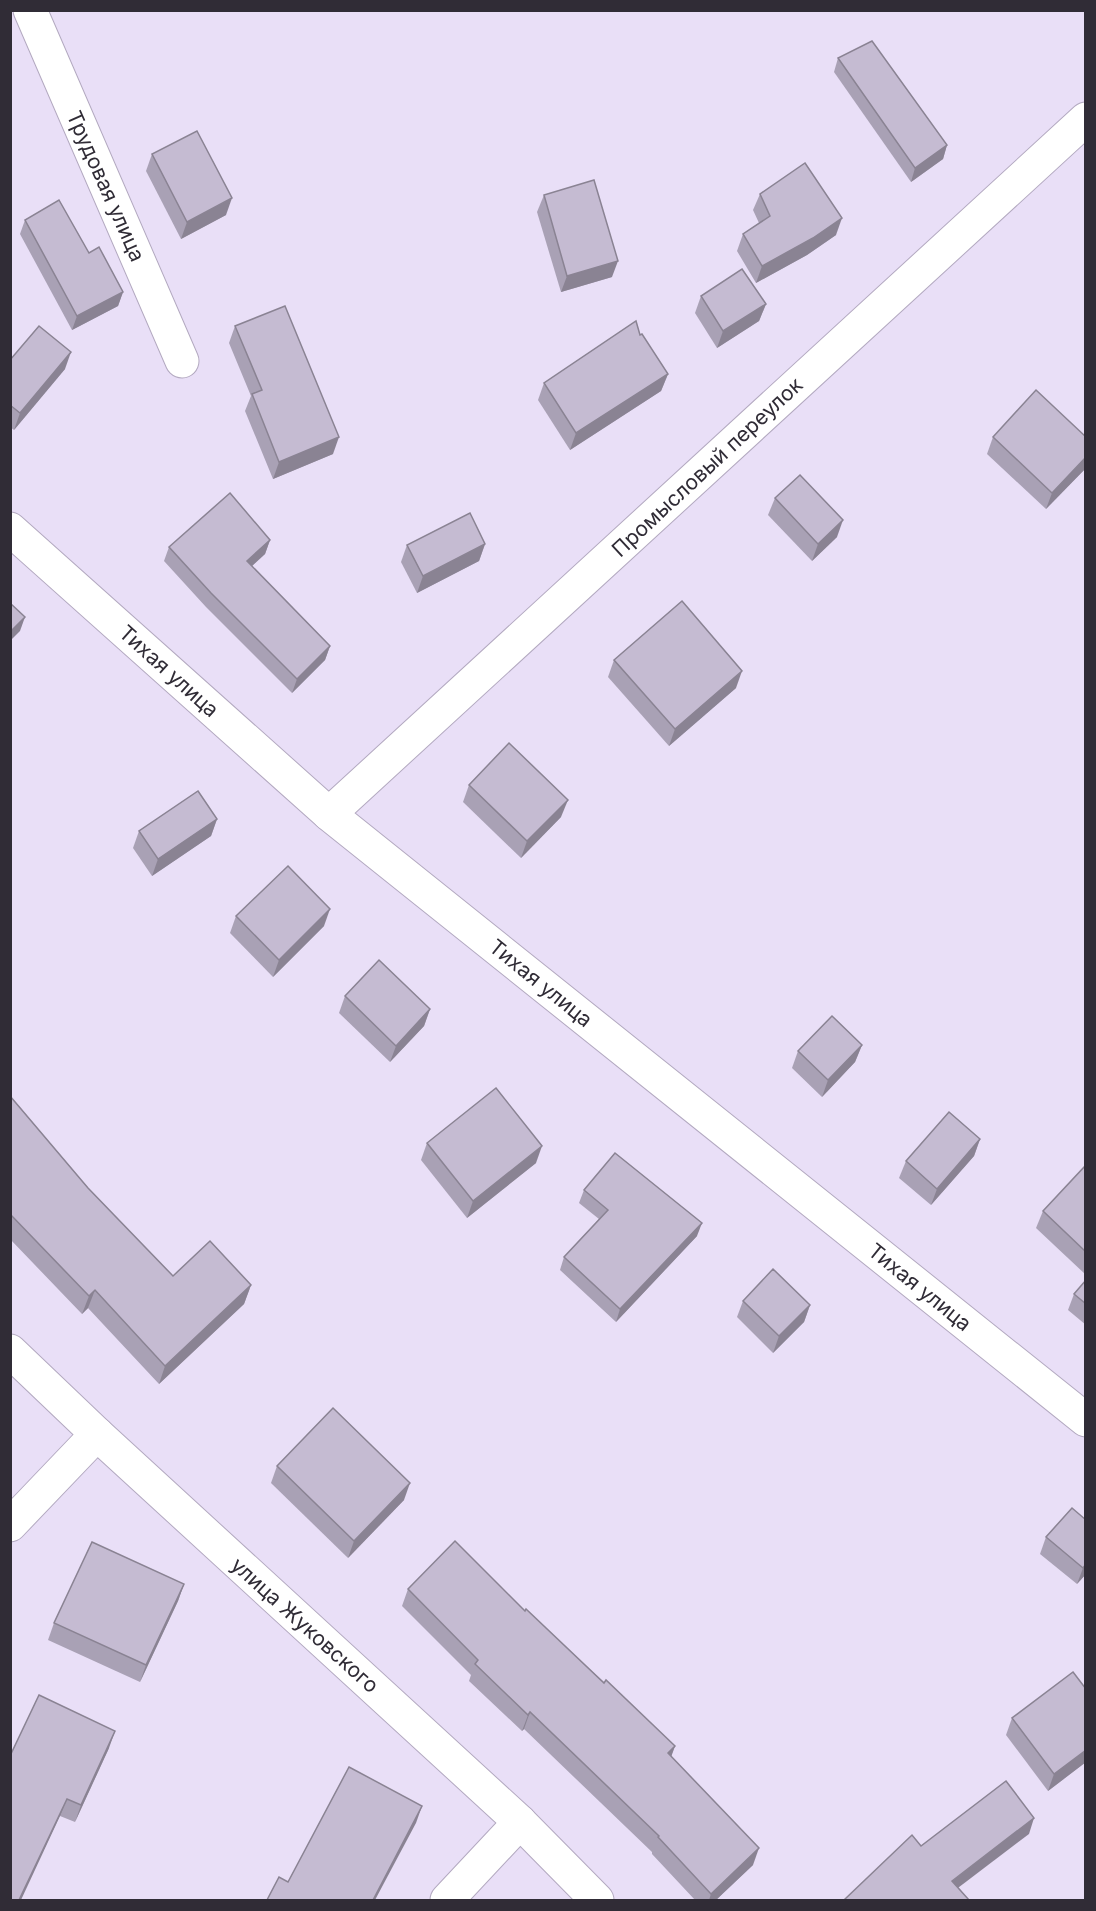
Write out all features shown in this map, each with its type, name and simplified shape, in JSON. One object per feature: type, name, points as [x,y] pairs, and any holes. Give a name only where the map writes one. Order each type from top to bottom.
[{"type":"street","name":"Трудовая улица","points":[[30,10],[182,361]]},
{"type":"street","name":"Промысловый переулок","points":[[328,814],[1086,119]]},
{"type":"street","name":"Тихая улица","points":[[10,530],[328,814],[1086,1420]]},
{"type":"street","name":"улица Жуковского","points":[[10,1352],[520,1822],[597,1900]]},
{"type":"street","points":[[10,1525],[97,1434]]},
{"type":"street","points":[[447,1900],[520,1822]]},
{"type":"building","points":[[872,41],[947,145],[915,168],[838,58]]},
{"type":"building","points":[[197,131],[232,198],[187,222],[152,154]]},
{"type":"building","points":[[805,163],[842,218],[813,238],[762,266],[743,234],[770,216],[760,194]]},
{"type":"building","points":[[594,180],[618,261],[567,276],[544,195]]},
{"type":"building","points":[[59,200],[89,253],[99,247],[123,292],[77,316],[25,220]]},
{"type":"building","points":[[742,269],[766,304],[723,331],[701,296]]},
{"type":"building","points":[[285,306],[339,437],[279,462],[252,394],[262,390],[235,326]]},
{"type":"building","points":[[636,321],[640,335],[642,334],[668,374],[576,433],[544,383]]},
{"type":"building","points":[[39,326],[71,352],[20,413],[10,405],[10,360]]},
{"type":"building","points":[[1036,390],[1086,437],[1086,457],[1052,493],[993,437]]},
{"type":"building","points":[[800,475],[843,520],[818,544],[775,498]]},
{"type":"building","points":[[230,493],[270,540],[247,561],[330,646],[297,679],[211,593],[169,547]]},
{"type":"building","points":[[470,513],[485,544],[423,576],[407,545]]},
{"type":"building","points":[[682,601],[742,671],[675,729],[614,660]]},
{"type":"building","points":[[10,603],[25,617],[10,632]]},
{"type":"building","points":[[509,743],[568,800],[527,841],[469,785]]},
{"type":"building","points":[[198,791],[217,819],[158,859],[139,831]]},
{"type":"building","points":[[288,866],[330,909],[279,960],[236,916]]},
{"type":"building","points":[[379,960],[430,1009],[396,1046],[345,996]]},
{"type":"building","points":[[832,1016],[862,1045],[828,1080],[798,1051]]},
{"type":"building","points":[[496,1088],[542,1146],[473,1201],[427,1143]]},
{"type":"building","points":[[10,1096],[88,1188],[173,1276],[210,1241],[251,1285],[165,1366],[95,1290],[89,1296],[10,1214]]},
{"type":"building","points":[[949,1112],[980,1139],[937,1189],[906,1161]]},
{"type":"building","points":[[615,1153],[702,1223],[620,1309],[564,1257],[608,1210],[584,1190]]},
{"type":"building","points":[[1086,1165],[1086,1252],[1043,1211]]},
{"type":"building","points":[[773,1269],[810,1305],[779,1336],[743,1301]]},
{"type":"building","points":[[1086,1280],[1086,1304],[1074,1294]]},
{"type":"building","points":[[333,1408],[410,1483],[354,1541],[277,1466]]},
{"type":"building","points":[[1072,1508],[1086,1520],[1086,1564],[1083,1568],[1046,1537]]},
{"type":"building","points":[[455,1541],[525,1611],[526,1609],[604,1683],[606,1680],[675,1746],[668,1753],[759,1848],[711,1894],[659,1836],[530,1712],[528,1715],[475,1664],[478,1660],[408,1589]]},
{"type":"building","points":[[92,1542],[184,1584],[146,1665],[54,1623]]},
{"type":"building","points":[[1073,1672],[1086,1689],[1086,1750],[1054,1774],[1012,1718]]},
{"type":"building","points":[[39,1695],[115,1731],[81,1805],[67,1799],[19,1900],[10,1900],[10,1756]]},
{"type":"building","points":[[349,1767],[422,1806],[373,1900],[267,1900],[279,1877],[288,1882]]},
{"type":"building","points":[[1006,1781],[1034,1818],[952,1881],[969,1900],[844,1900],[912,1835],[921,1846]]}]
